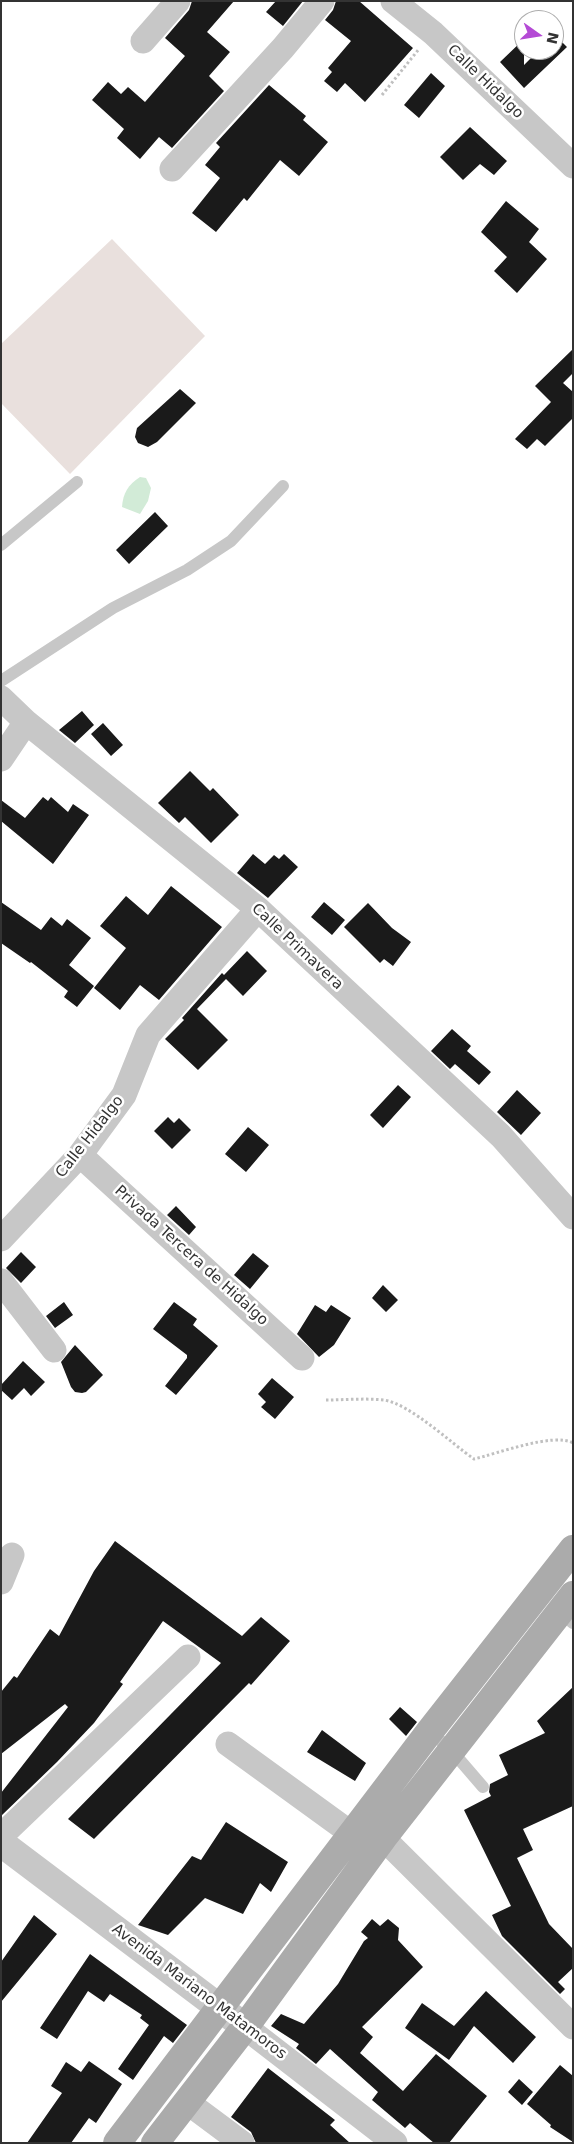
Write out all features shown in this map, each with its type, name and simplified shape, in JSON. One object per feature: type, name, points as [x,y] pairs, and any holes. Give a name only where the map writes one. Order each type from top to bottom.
[{"type":"main road","points":[[117,2143],[430,1731],[573,1549]]},
{"type":"main road","points":[[154,2143],[245,2027],[383,1838],[568,1610]]},
{"type":"street","points":[[144,41],[178,1]]},
{"type":"street","points":[[172,169],[283,48],[322,1]]},
{"type":"street","name":"Calle Hidalgo","points":[[393,1],[433,33],[573,166]]},
{"type":"street","name":"Calle Primavera","points":[[1,698],[26,722],[258,909],[501,1136],[573,1217]]},
{"type":"street","points":[[1,759],[26,722]]},
{"type":"street","name":"Calle Hidalgo","points":[[1,1239],[80,1155],[124,1095],[148,1035],[258,909]]},
{"type":"street","name":"Privada Tercera de Hidalgo","points":[[80,1155],[302,1358]]},
{"type":"street","points":[[1,1281],[54,1350]]},
{"type":"street","points":[[1,1582],[12,1555]]},
{"type":"street","points":[[1,1836],[188,1657]]},
{"type":"street","points":[[228,1744],[352,1834]]},
{"type":"street","points":[[383,1838],[573,2027]]},
{"type":"street","name":"Avenida Mariano Matamoros","points":[[1,1843],[219,2007],[395,2143]]},
{"type":"street","points":[[187,2102],[242,2143]]},
{"type":"lane","points":[[1,545],[77,482]]},
{"type":"lane","points":[[1,681],[113,608],[187,570],[231,541],[283,486]]},
{"type":"lane","points":[[537,1595],[568,1610]]},
{"type":"lane","points":[[430,1731],[452,1751],[483,1787]]},
{"type":"path","points":[[382,95],[433,33]]},
{"type":"path","points":[[326,1400],[385,1400],[397,1404],[421,1418],[474,1459],[534,1442],[567,1440],[573,1444]]},
{"type":"shaded area","points":[[112,239],[205,336],[70,474],[1,403],[1,344]]},
{"type":"shaded area","points":[[140,477],[146,478],[151,488],[148,501],[140,514],[122,507],[127,490]]},
{"type":"building","points":[[192,1],[234,1],[207,32],[230,52],[209,76],[224,91],[172,148],[159,137],[140,159],[117,138],[124,129],[92,100],[108,82],[121,94],[128,87],[145,102],[185,56],[165,38],[189,10]]},
{"type":"building","points":[[276,1],[303,1],[283,26],[266,12]]},
{"type":"building","points":[[336,1],[359,1],[413,48],[365,102],[345,83],[337,92],[324,81],[332,72],[328,68],[351,41],[325,20],[333,10]]},
{"type":"building","points":[[514,49],[514,60],[524,60],[524,65],[529,60],[553,60],[524,88],[500,62]]},
{"type":"building","points":[[431,73],[445,86],[419,118],[404,105]]},
{"type":"building","points":[[269,85],[306,116],[303,120],[328,142],[299,176],[280,160],[247,201],[244,198],[216,232],[192,213],[220,178],[205,165],[220,147],[216,143]]},
{"type":"building","points":[[470,127],[507,161],[494,175],[480,164],[463,180],[440,157]]},
{"type":"building","points":[[506,201],[539,229],[529,242],[547,259],[517,293],[494,271],[507,257],[481,232]]},
{"type":"building","points":[[573,349],[573,373],[563,383],[573,392],[573,418],[545,446],[537,439],[527,449],[515,439],[551,402],[535,386]]},
{"type":"building","points":[[180,389],[196,403],[157,442],[148,447],[138,443],[135,437],[137,428]]},
{"type":"building","points":[[155,512],[168,526],[129,564],[116,550]]},
{"type":"building","points":[[82,711],[94,725],[75,743],[59,730]]},
{"type":"building","points":[[103,723],[123,745],[111,756],[91,734]]},
{"type":"building","points":[[190,771],[210,791],[213,788],[239,815],[211,843],[185,817],[179,823],[158,803]]},
{"type":"building","points":[[43,797],[48,801],[51,797],[68,812],[73,804],[89,815],[53,864],[1,821],[1,800],[25,818]]},
{"type":"building","points":[[253,854],[265,864],[274,855],[279,859],[284,854],[298,867],[268,898],[237,873]]},
{"type":"building","points":[[171,886],[222,927],[159,1000],[140,985],[120,1010],[94,988],[126,948],[100,926],[126,896],[148,915]]},
{"type":"building","points":[[1,902],[41,930],[51,917],[62,926],[67,919],[91,938],[69,965],[94,986],[77,1007],[64,997],[68,991],[31,962],[1,943]]},
{"type":"building","points":[[324,902],[345,920],[332,935],[311,917]]},
{"type":"building","points":[[368,903],[392,928],[411,942],[393,966],[384,959],[380,963],[344,927]]},
{"type":"building","points":[[247,951],[267,971],[243,996],[226,979],[197,1009],[228,1040],[198,1070],[165,1039],[184,1020],[182,1018],[222,973],[224,975]]},
{"type":"building","points":[[452,1029],[471,1046],[467,1051],[491,1072],[479,1085],[455,1064],[450,1069],[431,1051]]},
{"type":"building","points":[[398,1085],[411,1097],[383,1128],[370,1115]]},
{"type":"building","points":[[517,1090],[541,1113],[521,1135],[497,1112]]},
{"type":"building","points":[[168,1117],[174,1123],[179,1118],[191,1130],[172,1149],[154,1131]]},
{"type":"building","points":[[248,1127],[269,1145],[246,1172],[225,1154]]},
{"type":"building","points":[[176,1206],[196,1227],[189,1235],[167,1215]]},
{"type":"building","points":[[21,1252],[36,1267],[21,1283],[6,1268]]},
{"type":"building","points":[[253,1253],[269,1266],[250,1289],[234,1275]]},
{"type":"building","points":[[383,1285],[398,1300],[386,1312],[372,1298]]},
{"type":"building","points":[[64,1302],[73,1315],[55,1328],[46,1316]]},
{"type":"building","points":[[174,1302],[197,1319],[193,1325],[218,1346],[176,1395],[165,1386],[187,1358],[187,1355],[153,1329]]},
{"type":"building","points":[[315,1305],[326,1312],[331,1305],[351,1318],[334,1345],[319,1357],[297,1334]]},
{"type":"building","points":[[75,1345],[103,1375],[86,1392],[82,1393],[75,1392],[71,1387],[61,1362]]},
{"type":"building","points":[[23,1361],[45,1382],[31,1396],[24,1388],[12,1400],[1,1390],[1,1385]]},
{"type":"building","points":[[272,1378],[294,1397],[275,1419],[261,1407],[266,1402],[258,1394]]},
{"type":"building","points":[[115,1541],[242,1636],[261,1617],[290,1641],[251,1685],[249,1683],[94,1839],[68,1819],[221,1663],[163,1621],[120,1682],[123,1684],[94,1723],[1,1816],[1,1793],[68,1707],[65,1704],[1,1754],[1,1692],[14,1676],[17,1678],[50,1629],[59,1636],[94,1571]]},
{"type":"building","points":[[573,1687],[573,1806],[523,1829],[533,1850],[517,1858],[549,1924],[573,1949],[573,1968],[558,1982],[565,1989],[560,1994],[502,1936],[492,1915],[511,1906],[464,1810],[491,1796],[489,1792],[490,1784],[508,1775],[499,1755],[545,1733],[537,1721]]},
{"type":"building","points":[[400,1707],[417,1722],[406,1736],[389,1719]]},
{"type":"building","points":[[322,1730],[366,1763],[355,1781],[307,1752]]},
{"type":"building","points":[[226,1822],[288,1862],[271,1892],[260,1883],[243,1914],[205,1898],[168,1935],[138,1925],[192,1856],[201,1860]]},
{"type":"building","points":[[34,1915],[57,1934],[1,2002],[1,1962]]},
{"type":"building","points":[[372,1919],[380,1926],[388,1919],[399,1928],[398,1940],[423,1967],[362,2027],[373,2037],[360,2053],[403,2091],[436,2054],[487,2096],[449,2143],[434,2143],[410,2123],[405,2128],[372,2100],[378,2092],[330,2049],[316,2064],[296,2048],[299,2044],[271,2026],[281,2014],[304,2024],[338,1984],[364,1941],[368,1938],[361,1932]]},
{"type":"building","points":[[90,1954],[187,2025],[173,2043],[164,2036],[133,2080],[118,2069],[149,2025],[140,2018],[142,2015],[110,1994],[104,2002],[88,1991],[57,2039],[40,2028]]},
{"type":"building","points":[[486,1991],[536,2037],[513,2063],[474,2026],[449,2060],[405,2028],[422,2003],[454,2026]]},
{"type":"building","points":[[89,2061],[122,2084],[96,2123],[89,2118],[71,2143],[27,2143],[62,2093],[51,2086],[66,2062],[81,2072]]},
{"type":"building","points":[[560,2065],[573,2076],[573,2142],[550,2127],[551,2125],[527,2104]]},
{"type":"building","points":[[268,2068],[335,2120],[330,2125],[350,2143],[256,2143],[251,2132],[231,2117]]},
{"type":"building","points":[[519,2079],[533,2092],[522,2105],[508,2092]]}]
